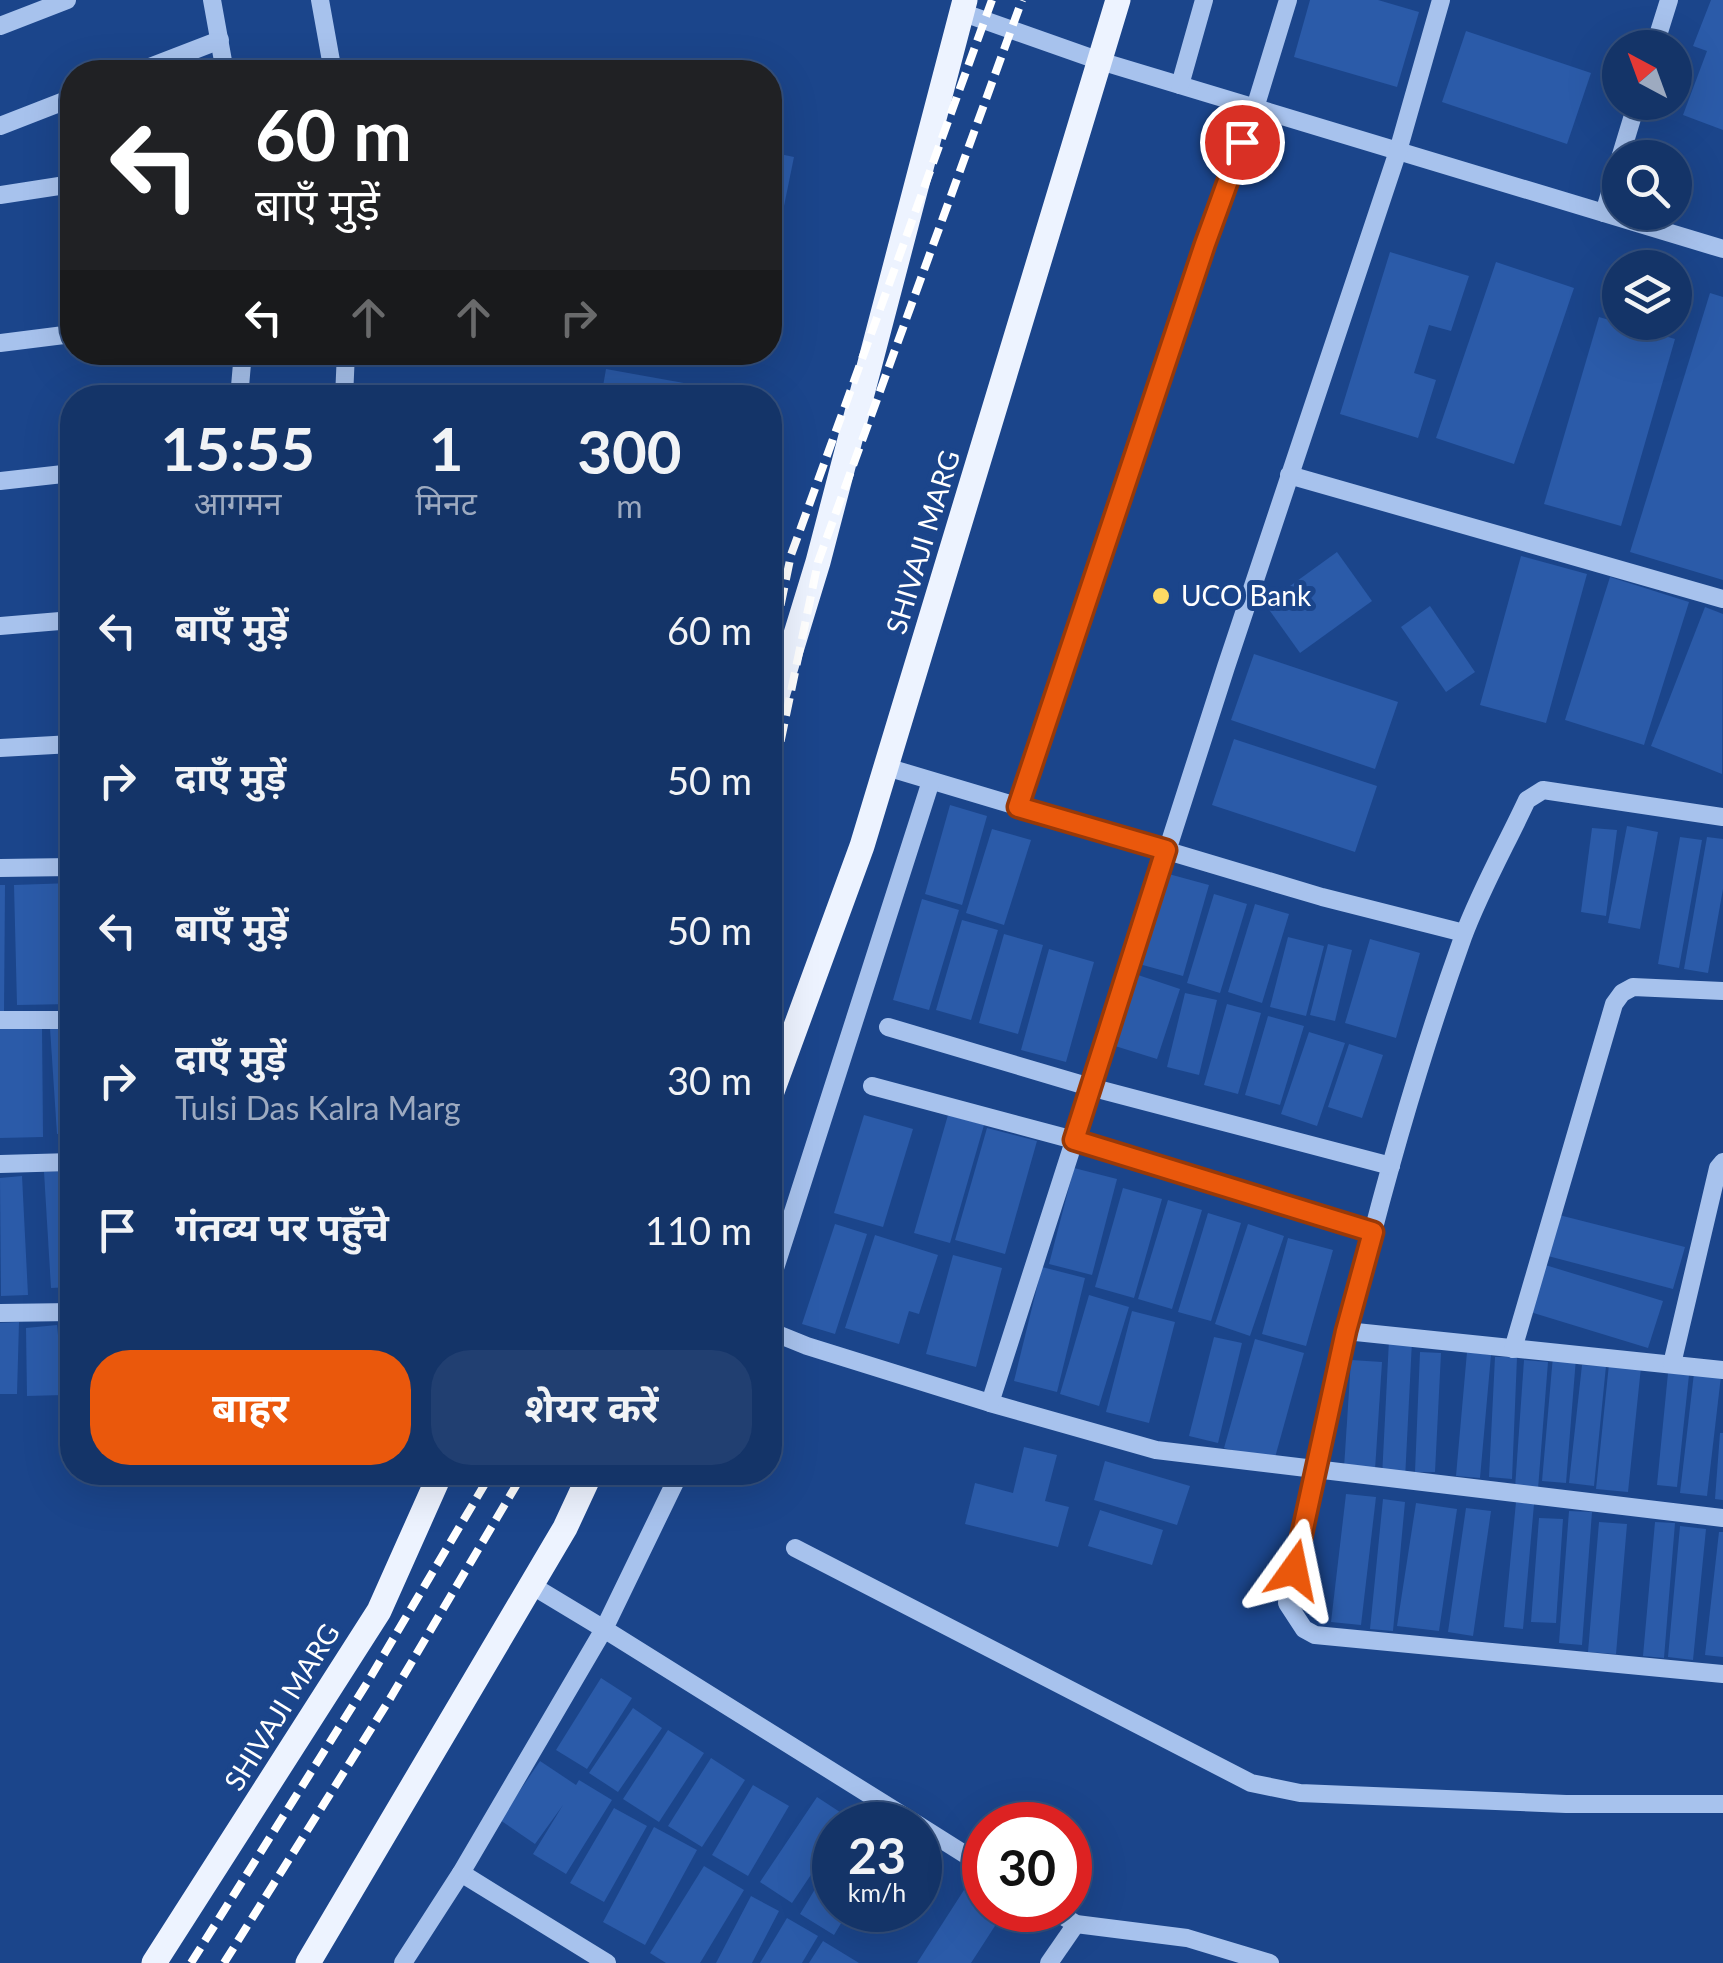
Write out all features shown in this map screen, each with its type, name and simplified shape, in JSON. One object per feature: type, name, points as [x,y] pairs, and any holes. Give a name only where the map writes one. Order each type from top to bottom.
[{"type":"main road","name":"SHIVAJI MARG","points":[[782,1064],[862,846],[1118,0]]},
{"type":"main road","points":[[782,680],[818,562],[963,6]]},
{"type":"main road","name":"SHIVAJI MARG","points":[[154,1963],[379,1611],[435,1485]]},
{"type":"main road","points":[[308,1963],[566,1528],[586,1485]]},
{"type":"street","points":[[0,26],[67,0]]},
{"type":"street","points":[[212,0],[223,60]]},
{"type":"street","points":[[320,0],[331,60]]},
{"type":"street","points":[[1180,85],[1204,0]]},
{"type":"street","points":[[1018,807],[1288,0]]},
{"type":"street","points":[[990,1403],[1166,850],[1398,151],[1440,0]]},
{"type":"street","points":[[1660,30],[1669,0]]},
{"type":"street","points":[[963,6],[1100,61],[1602,212]]},
{"type":"street","points":[[169,60],[220,40]]},
{"type":"street","points":[[0,126],[60,103]]},
{"type":"street","points":[[0,196],[60,186]]},
{"type":"street","points":[[1660,230],[1723,249]]},
{"type":"street","points":[[0,343],[60,336]]},
{"type":"street","points":[[0,481],[60,474]]},
{"type":"street","points":[[1289,475],[1723,600]]},
{"type":"street","points":[[0,626],[60,621]]},
{"type":"street","points":[[0,748],[60,745]]},
{"type":"street","points":[[886,767],[1322,897],[1464,934]]},
{"type":"street","points":[[782,1247],[931,781]]},
{"type":"street","points":[[1723,817],[1543,790],[1527,800],[1464,934],[1391,1166],[1346,1331],[1287,1603],[1304,1629],[1314,1634],[1723,1674]]},
{"type":"street","points":[[0,868],[60,867]]},
{"type":"street","points":[[1513,1348],[1614,1004],[1633,987],[1723,991]]},
{"type":"street","points":[[0,1020],[60,1020]]},
{"type":"street","points":[[888,1027],[1090,1087],[1391,1166]]},
{"type":"street","points":[[872,1086],[1074,1140],[1373,1232]]},
{"type":"street","points":[[0,1164],[60,1162]]},
{"type":"street","points":[[1672,1364],[1718,1168],[1723,1162]]},
{"type":"street","points":[[0,1312],[60,1312]]},
{"type":"street","points":[[1346,1331],[1723,1370]]},
{"type":"street","points":[[782,1336],[990,1403],[1156,1450],[1723,1518]]},
{"type":"street","points":[[403,1963],[461,1873],[604,1629],[674,1485]]},
{"type":"street","points":[[796,1548],[1252,1783],[1300,1793],[1566,1804],[1723,1804]]},
{"type":"street","points":[[531,1585],[881,1802]]},
{"type":"street","points":[[461,1873],[607,1963]]},
{"type":"street","points":[[1092,1926],[1187,1938],[1270,1963]]},
{"type":"street","points":[[1049,1963],[1070,1932]]},
{"type":"building","points":[[1310,0],[1378,0],[1419,12],[1397,87],[1294,57]]},
{"type":"building","points":[[1711,0],[1723,0],[1723,130],[1692,118],[1692,91],[1707,51],[1693,46]]},
{"type":"building","points":[[1466,31],[1591,73],[1567,144],[1442,102]]},
{"type":"building","points":[[782,154],[794,157],[782,206]]},
{"type":"building","points":[[1390,252],[1469,276],[1451,331],[1429,325],[1414,373],[1436,380],[1418,438],[1340,414]]},
{"type":"building","points":[[1496,262],[1574,288],[1514,464],[1436,438]]},
{"type":"building","points":[[1710,293],[1723,297],[1723,580],[1630,552]]},
{"type":"building","points":[[1599,317],[1602,340],[1675,340],[1621,526],[1544,504]]},
{"type":"building","points":[[606,369],[695,385],[603,385]]},
{"type":"building","points":[[1337,552],[1372,601],[1300,653],[1265,604]]},
{"type":"building","points":[[1521,556],[1587,574],[1546,723],[1480,705]]},
{"type":"building","points":[[1610,577],[1689,602],[1644,745],[1565,720]]},
{"type":"building","points":[[1430,606],[1475,672],[1446,692],[1401,627]]},
{"type":"building","points":[[1705,607],[1723,614],[1722,774],[1651,746]]},
{"type":"building","points":[[1254,654],[1398,702],[1375,769],[1231,720]]},
{"type":"building","points":[[1234,739],[1377,786],[1355,852],[1212,805]]},
{"type":"building","points":[[950,805],[987,816],[962,905],[925,894]]},
{"type":"building","points":[[1627,826],[1658,832],[1640,929],[1608,923]]},
{"type":"building","points":[[1592,828],[1617,830],[1606,916],[1581,912]]},
{"type":"building","points":[[992,829],[1031,840],[1004,925],[966,913]]},
{"type":"building","points":[[1680,837],[1702,840],[1679,968],[1658,964]]},
{"type":"building","points":[[1707,837],[1723,839],[1723,889],[1708,973],[1684,969]]},
{"type":"building","points":[[1165,873],[1209,885],[1183,976],[1139,964]]},
{"type":"building","points":[[60,883],[60,1004],[17,1005],[14,885]]},
{"type":"building","points":[[0,885],[5,885],[4,1012],[0,1012]]},
{"type":"building","points":[[1214,894],[1247,904],[1220,993],[1187,983]]},
{"type":"building","points":[[922,899],[959,910],[929,1010],[893,1000]]},
{"type":"building","points":[[1255,904],[1289,914],[1262,1003],[1228,992]]},
{"type":"building","points":[[962,920],[998,930],[971,1020],[936,1010]]},
{"type":"building","points":[[1004,934],[1043,945],[1018,1034],[979,1023]]},
{"type":"building","points":[[1288,937],[1324,946],[1306,1016],[1270,1007]]},
{"type":"building","points":[[1370,939],[1420,953],[1396,1038],[1345,1023]]},
{"type":"building","points":[[1328,944],[1352,950],[1335,1021],[1310,1015]]},
{"type":"building","points":[[1049,949],[1094,962],[1066,1062],[1021,1050]]},
{"type":"building","points":[[1138,975],[1180,989],[1157,1059],[1115,1046]]},
{"type":"building","points":[[1185,993],[1217,1000],[1199,1075],[1167,1067]]},
{"type":"building","points":[[1227,1004],[1261,1013],[1238,1094],[1204,1085]]},
{"type":"building","points":[[1268,1016],[1304,1026],[1280,1105],[1245,1095]]},
{"type":"building","points":[[0,1026],[42,1026],[43,1137],[0,1138]]},
{"type":"building","points":[[60,1027],[60,1134],[57,1134],[50,1028]]},
{"type":"building","points":[[1309,1032],[1345,1043],[1317,1126],[1281,1114]]},
{"type":"building","points":[[1349,1044],[1383,1055],[1362,1118],[1328,1107]]},
{"type":"building","points":[[864,1115],[913,1129],[883,1227],[834,1213]]},
{"type":"building","points":[[948,1115],[984,1125],[950,1243],[914,1233]]},
{"type":"building","points":[[987,1128],[1037,1141],[1005,1254],[955,1240]]},
{"type":"building","points":[[1074,1168],[1117,1179],[1092,1275],[1049,1264]]},
{"type":"building","points":[[60,1171],[60,1288],[51,1288],[44,1172]]},
{"type":"building","points":[[22,1176],[28,1295],[1,1296],[0,1178]]},
{"type":"building","points":[[1123,1188],[1162,1199],[1134,1298],[1095,1287]]},
{"type":"building","points":[[1168,1200],[1202,1210],[1172,1309],[1138,1299]]},
{"type":"building","points":[[1208,1213],[1241,1223],[1211,1321],[1178,1312]]},
{"type":"building","points":[[1559,1215],[1685,1247],[1673,1289],[1548,1256]]},
{"type":"building","points":[[835,1224],[867,1234],[835,1334],[802,1324]]},
{"type":"building","points":[[1248,1224],[1284,1236],[1250,1336],[1215,1324]]},
{"type":"building","points":[[875,1235],[938,1255],[919,1314],[909,1311],[899,1344],[845,1328]]},
{"type":"building","points":[[1288,1238],[1333,1250],[1306,1346],[1262,1334]]},
{"type":"building","points":[[953,1255],[1002,1268],[976,1367],[926,1354]]},
{"type":"building","points":[[1542,1264],[1663,1301],[1648,1348],[1527,1311]]},
{"type":"building","points":[[1042,1267],[1085,1278],[1057,1392],[1014,1381]]},
{"type":"building","points":[[1089,1295],[1129,1307],[1099,1406],[1060,1394]]},
{"type":"building","points":[[1132,1311],[1175,1322],[1149,1423],[1106,1412]]},
{"type":"building","points":[[19,1322],[17,1394],[0,1394],[0,1323]]},
{"type":"building","points":[[57,1325],[60,1395],[27,1396],[26,1328]]},
{"type":"building","points":[[1214,1337],[1242,1343],[1218,1443],[1189,1436]]},
{"type":"building","points":[[1255,1339],[1304,1353],[1274,1461],[1224,1448]]},
{"type":"building","points":[[1389,1340],[1412,1341],[1405,1479],[1382,1477]]},
{"type":"building","points":[[1420,1352],[1441,1353],[1435,1472],[1415,1472]]},
{"type":"building","points":[[1467,1352],[1491,1355],[1480,1478],[1456,1476]]},
{"type":"building","points":[[1553,1356],[1576,1358],[1566,1483],[1542,1481]]},
{"type":"building","points":[[1495,1357],[1517,1357],[1512,1479],[1489,1477]]},
{"type":"building","points":[[1351,1360],[1382,1362],[1375,1470],[1344,1468]]},
{"type":"building","points":[[1524,1360],[1548,1362],[1538,1489],[1515,1488]]},
{"type":"building","points":[[1609,1364],[1641,1367],[1628,1492],[1596,1489]]},
{"type":"building","points":[[1582,1365],[1606,1366],[1594,1486],[1569,1483]]},
{"type":"building","points":[[1668,1373],[1689,1375],[1677,1487],[1657,1485]]},
{"type":"building","points":[[1694,1373],[1721,1376],[1707,1496],[1680,1493]]},
{"type":"building","points":[[1723,1433],[1723,1500],[1715,1499]]},
{"type":"building","points":[[1024,1447],[1057,1455],[1045,1501],[1069,1507],[1058,1547],[965,1524],[975,1483],[1013,1493]]},
{"type":"building","points":[[1105,1461],[1190,1486],[1177,1525],[1094,1500]]},
{"type":"building","points":[[1346,1494],[1376,1497],[1361,1625],[1331,1622]]},
{"type":"building","points":[[1383,1499],[1405,1502],[1393,1631],[1370,1629]]},
{"type":"building","points":[[1516,1502],[1534,1504],[1523,1629],[1504,1627]]},
{"type":"building","points":[[1416,1503],[1457,1509],[1439,1631],[1397,1626]]},
{"type":"building","points":[[1466,1508],[1491,1511],[1473,1636],[1448,1632]]},
{"type":"building","points":[[1100,1510],[1163,1530],[1152,1565],[1088,1546]]},
{"type":"building","points":[[1569,1511],[1592,1512],[1582,1645],[1559,1643]]},
{"type":"building","points":[[1539,1518],[1563,1519],[1556,1623],[1531,1622]]},
{"type":"building","points":[[1599,1522],[1627,1524],[1616,1654],[1588,1652]]},
{"type":"building","points":[[1655,1522],[1675,1523],[1664,1658],[1643,1656]]},
{"type":"building","points":[[1680,1526],[1706,1529],[1693,1660],[1668,1657]]},
{"type":"building","points":[[1719,1532],[1723,1532],[1723,1657],[1705,1655]]},
{"type":"building","points":[[601,1678],[632,1698],[587,1769],[556,1750]]},
{"type":"building","points":[[633,1708],[662,1728],[618,1792],[589,1773]]},
{"type":"building","points":[[668,1730],[704,1753],[659,1822],[623,1799]]},
{"type":"building","points":[[711,1758],[745,1780],[702,1847],[668,1826]]},
{"type":"building","points":[[540,1761],[576,1785],[579,1780],[612,1800],[566,1874],[533,1854],[563,1805],[535,1844],[500,1820]]},
{"type":"building","points":[[753,1785],[789,1806],[748,1876],[712,1855]]},
{"type":"building","points":[[812,1804],[812,1873],[792,1903],[760,1882]]},
{"type":"building","points":[[614,1808],[647,1826],[604,1902],[570,1883]]},
{"type":"building","points":[[654,1827],[697,1850],[645,1945],[603,1922]]},
{"type":"building","points":[[704,1866],[744,1890],[700,1963],[666,1963],[650,1953]]},
{"type":"building","points":[[962,1893],[962,1932],[991,1932],[971,1963],[917,1963],[937,1932],[942,1932],[942,1924]]},
{"type":"building","points":[[812,1894],[812,1921],[800,1914]]},
{"type":"building","points":[[751,1896],[779,1911],[752,1963],[716,1963]]},
{"type":"building","points":[[787,1918],[818,1936],[802,1963],[760,1963]]},
{"type":"building","points":[[823,1941],[859,1963],[809,1963]]},
{"type":"railway","points":[[782,598],[791,555],[992,0]]},
{"type":"railway","points":[[782,734],[818,562],[1022,0]]},
{"type":"railway","points":[[191,1963],[367,1683],[484,1485]]},
{"type":"railway","points":[[224,1963],[391,1697],[516,1485]]},
{"type":"place","name":"UCO Bank","points":[[1161,596]]},
{"type":"route","points":[[1242,142],[1018,807],[1166,850],[1074,1140],[1373,1232],[1346,1331],[1294,1570]]}]
